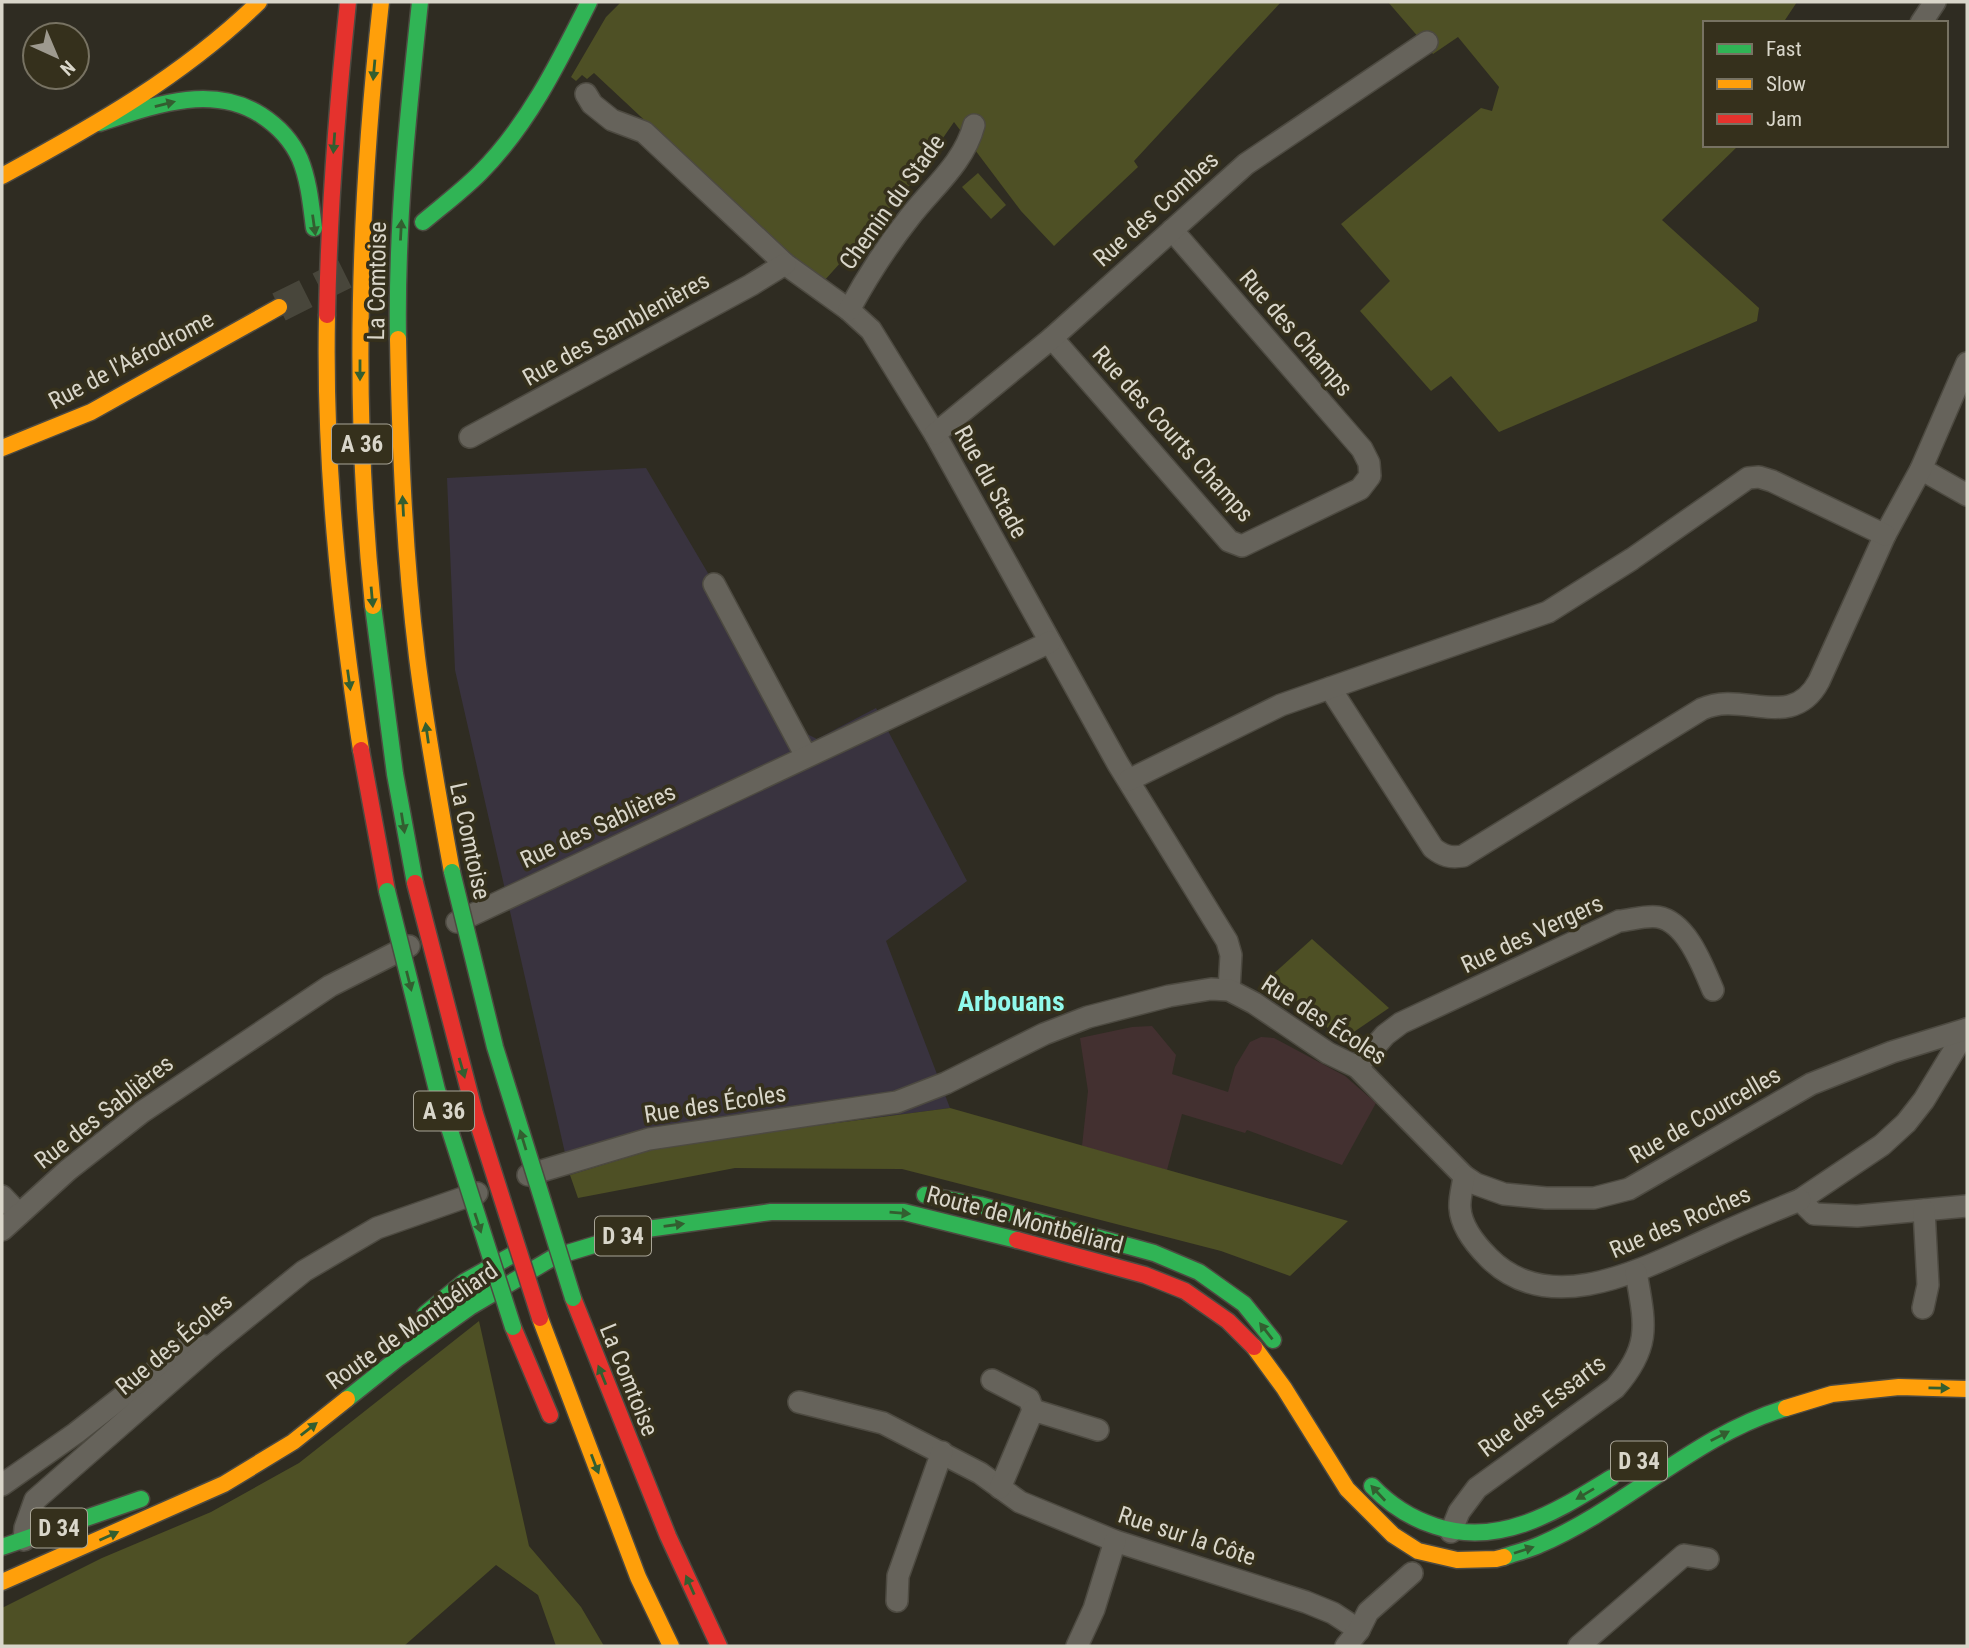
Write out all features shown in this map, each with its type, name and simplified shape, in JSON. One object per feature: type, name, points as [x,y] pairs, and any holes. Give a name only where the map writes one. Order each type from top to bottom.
[{"type":"main road","points":[[2,176],[100,123],[210,47],[259,2]]},
{"type":"main road","name":"La Comtoise","points":[[348,2],[334,147],[327,295],[329,438],[342,622],[365,785],[387,891],[441,1102],[513,1327],[560,1434]]},
{"type":"main road","name":"La Comtoise","points":[[381,2],[363,206],[360,331],[362,449],[379,663],[397,788],[415,883],[475,1114],[540,1318],[638,1577]]},
{"type":"main road","name":"La Comtoise","points":[[420,2],[409,105],[400,241],[399,420],[405,528],[418,667],[432,765],[452,872],[495,1047],[573,1298],[668,1536],[719,1646]]},
{"type":"main road","points":[[423,222],[479,173],[509,139],[534,104],[589,2]]},
{"type":"main road","points":[[100,123],[162,104],[199,98],[234,101],[265,117],[290,142],[304,172],[327,295]]},
{"type":"main road","name":"Rue de l'Aérodrome","points":[[2,448],[92,412],[279,307]]},
{"type":"main road","name":"Route de Montbéliard","points":[[908,1191],[980,1205],[1141,1250],[1199,1272],[1244,1304],[1286,1356]]},
{"type":"main road","name":"Route de Montbéliard","points":[[5,1581],[224,1484],[293,1442],[397,1359],[470,1307],[554,1257],[647,1229],[771,1212],[904,1212],[1145,1275],[1185,1291],[1228,1321],[1257,1350],[1284,1388],[1337,1476],[1393,1535],[1418,1551],[1457,1560],[1496,1559],[1539,1545],[1580,1524],[1707,1443],[1765,1413],[1832,1394],[1899,1387],[1967,1389]]},
{"type":"main road","name":"Route de Montbéliard","points":[[410,1325],[464,1282],[545,1236],[570,1229]]},
{"type":"main road","name":"D 34","points":[[1360,1470],[1383,1499],[1399,1511],[1451,1532],[1474,1535],[1509,1531],[1552,1514],[1624,1470]]},
{"type":"main road","name":"La Comtoise","points":[[582,1476],[638,1577],[671,1646]]},
{"type":"main road","name":"D 34","points":[[2,1548],[155,1493]]},
{"type":"main road","points":[[5,1581],[18,1563],[24,1540]]},
{"type":"street","points":[[1922,21],[1935,2]]},
{"type":"street","name":"Rue des Combes","points":[[934,434],[1052,338],[1246,164],[1427,43]]},
{"type":"street","name":"Rue du Stade","points":[[586,94],[592,104],[612,120],[644,132],[785,264],[849,310],[871,330],[934,434],[1129,780],[1227,941],[1231,956],[1229,990]]},
{"type":"street","name":"Chemin du Stade","points":[[849,310],[872,267],[910,216],[961,157],[974,125]]},
{"type":"street","name":"Rue des Champs","points":[[1172,230],[1362,449],[1369,463],[1370,476]]},
{"type":"street","name":"Rue des Samblenières","points":[[470,437],[785,264]]},
{"type":"street","name":"Rue des Courts Champs","points":[[1052,338],[1229,541],[1242,546],[1360,489],[1370,476]]},
{"type":"street","points":[[1330,688],[1433,848],[1441,855],[1452,858],[1463,856],[1715,703],[1778,708],[1796,705],[1806,698],[1819,681],[1885,535],[1921,469],[1967,363]]},
{"type":"street","points":[[1921,469],[1967,495]]},
{"type":"street","points":[[1129,780],[1282,705],[1548,612],[1632,559],[1748,478],[1759,477],[1772,481],[1885,535]]},
{"type":"street","points":[[714,584],[806,756]]},
{"type":"street","name":"Rue des Sablières","points":[[2,1230],[68,1170],[142,1112],[330,986],[422,939],[1050,642]]},
{"type":"street","name":"Rue des Vergers","points":[[1357,1067],[1385,1035],[1401,1023],[1619,921],[1659,917],[1678,928],[1693,946],[1713,990]]},
{"type":"street","name":"Rue des Écoles","points":[[24,1540],[25,1528],[35,1500],[210,1348],[304,1271],[377,1228],[531,1174],[649,1139],[897,1102],[946,1083],[1044,1034],[1088,1017],[1169,996],[1210,989],[1229,990],[1254,1003],[1328,1053],[1357,1067],[1464,1176]]},
{"type":"street","name":"Rue de Courcelles","points":[[1464,1176],[1476,1184],[1504,1194],[1546,1198],[1594,1198],[1629,1189],[1811,1084],[1892,1052],[1967,1029]]},
{"type":"street","name":"Rue des Roches","points":[[1464,1176],[1460,1209],[1467,1229],[1475,1244],[1499,1268],[1520,1280],[1574,1286],[1602,1282],[1636,1272],[1800,1200],[1882,1145],[1906,1123],[1924,1100],[1967,1029]]},
{"type":"street","points":[[2,1196],[19,1214]]},
{"type":"street","points":[[1800,1200],[1814,1214],[1857,1216],[1967,1206]]},
{"type":"street","points":[[1923,1308],[1928,1285],[1924,1210]]},
{"type":"street","name":"Rue des Essarts","points":[[1451,1532],[1459,1512],[1478,1488],[1615,1388],[1630,1371],[1643,1344],[1644,1320],[1636,1272]]},
{"type":"street","points":[[2,1485],[76,1433],[191,1343],[210,1348]]},
{"type":"street","points":[[992,1380],[1029,1399],[1033,1410],[1000,1488]]},
{"type":"street","name":"Rue sur la Côte","points":[[799,1402],[883,1423],[980,1473],[1020,1502],[1115,1541],[1333,1613],[1352,1638]]},
{"type":"street","points":[[1033,1410],[1098,1430]]},
{"type":"street","points":[[897,1601],[898,1576],[942,1452]]},
{"type":"street","points":[[1077,1646],[1094,1609],[1115,1541]]},
{"type":"street","points":[[1578,1646],[1684,1555],[1708,1559]]},
{"type":"street","points":[[1352,1638],[1368,1612],[1412,1573]]},
{"type":"shaded area","points":[[646,468],[801,731],[817,739],[876,708],[967,881],[886,941],[950,1108],[668,1145],[570,1175],[455,670],[447,478]]},
{"type":"shaded area","points":[[1152,1026],[1176,1055],[1172,1074],[1228,1092],[1235,1067],[1250,1042],[1261,1037],[1274,1038],[1345,1076],[1376,1103],[1342,1165],[1247,1130],[1245,1133],[1182,1114],[1167,1170],[1082,1146],[1088,1091],[1080,1038],[1132,1027]]},
{"type":"green space","points":[[621,2],[1281,2],[1134,161],[1138,167],[1054,246],[1021,211],[954,122],[912,183],[824,281],[791,257],[594,73],[587,79],[582,75],[576,81],[571,77],[606,17]]},
{"type":"green space","points":[[1388,2],[1797,2],[1784,21],[1703,21],[1703,147],[1737,147],[1662,220],[1759,308],[1757,321],[1499,432],[1451,376],[1431,391],[1360,311],[1390,281],[1341,224],[1481,108],[1492,111],[1499,87],[1458,37],[1433,54]]},
{"type":"green space","points":[[978,173],[1006,205],[991,219],[962,187]]},
{"type":"green space","points":[[1312,939],[1389,1008],[1342,1040],[1269,978]]},
{"type":"green space","points":[[950,1108],[1348,1221],[1290,1276],[1221,1251],[902,1169],[735,1168],[578,1198],[570,1175],[668,1145]]},
{"type":"green space","points":[[479,1321],[529,1546],[581,1607],[604,1646],[556,1646],[538,1595],[496,1565],[404,1646],[2,1646],[2,1608],[102,1558],[211,1512],[299,1463]]},
{"type":"tunnel","points":[[279,307],[345,274]]},
{"type":"traffic: fast","points":[[398,339],[401,212],[420,2]]},
{"type":"traffic: fast","points":[[423,222],[480,173],[513,134],[554,70],[589,2]]},
{"type":"traffic: fast","points":[[100,123],[181,101],[222,100],[242,105],[273,124],[297,152],[308,184],[314,228]]},
{"type":"traffic: fast","points":[[373,606],[395,774],[415,883]]},
{"type":"traffic: fast","points":[[452,872],[495,1047],[573,1298]]},
{"type":"traffic: fast","points":[[387,891],[437,1090],[513,1327]]},
{"type":"traffic: fast","points":[[925,1195],[980,1205],[1154,1253],[1199,1272],[1244,1304],[1273,1340]]},
{"type":"traffic: fast","points":[[347,1399],[470,1307],[554,1257],[647,1229],[771,1212],[904,1212],[1017,1240]]},
{"type":"traffic: fast","points":[[425,1314],[464,1282],[514,1254]]},
{"type":"traffic: fast","points":[[1504,1557],[1535,1547],[1571,1530],[1691,1453],[1753,1420],[1786,1408]]},
{"type":"traffic: fast","points":[[1372,1486],[1401,1510],[1426,1523],[1459,1532],[1482,1532],[1527,1523],[1570,1503],[1611,1478]]},
{"type":"traffic: fast","points":[[2,1547],[141,1499]]},
{"type":"traffic: slow","points":[[2,176],[104,118],[169,76],[230,29],[259,2]]},
{"type":"traffic: slow","points":[[373,606],[362,454],[361,304],[363,228],[381,2]]},
{"type":"traffic: slow","points":[[2,448],[91,412],[279,307]]},
{"type":"traffic: slow","points":[[327,315],[328,424],[335,533],[361,750]]},
{"type":"traffic: slow","points":[[398,339],[403,498],[409,578],[421,684],[452,872]]},
{"type":"traffic: slow","points":[[540,1318],[638,1577],[671,1646]]},
{"type":"traffic: slow","points":[[1254,1347],[1284,1388],[1347,1489],[1393,1535],[1418,1551],[1457,1560],[1504,1557]]},
{"type":"traffic: slow","points":[[1786,1408],[1832,1394],[1899,1387],[1967,1389]]},
{"type":"traffic: slow","points":[[2,1582],[224,1484],[293,1442],[347,1399]]},
{"type":"traffic: jam","points":[[327,315],[334,158],[348,2]]},
{"type":"traffic: jam","points":[[361,750],[387,891]]},
{"type":"traffic: jam","points":[[415,883],[475,1114],[540,1318]]},
{"type":"traffic: jam","points":[[1017,1240],[1145,1275],[1185,1291],[1228,1321],[1254,1347]]},
{"type":"traffic: jam","points":[[573,1298],[668,1536],[719,1646]]},
{"type":"traffic: jam","points":[[513,1327],[550,1415]]},
{"type":"district","name":"Arbouans","points":[[1011,1001]]}]
